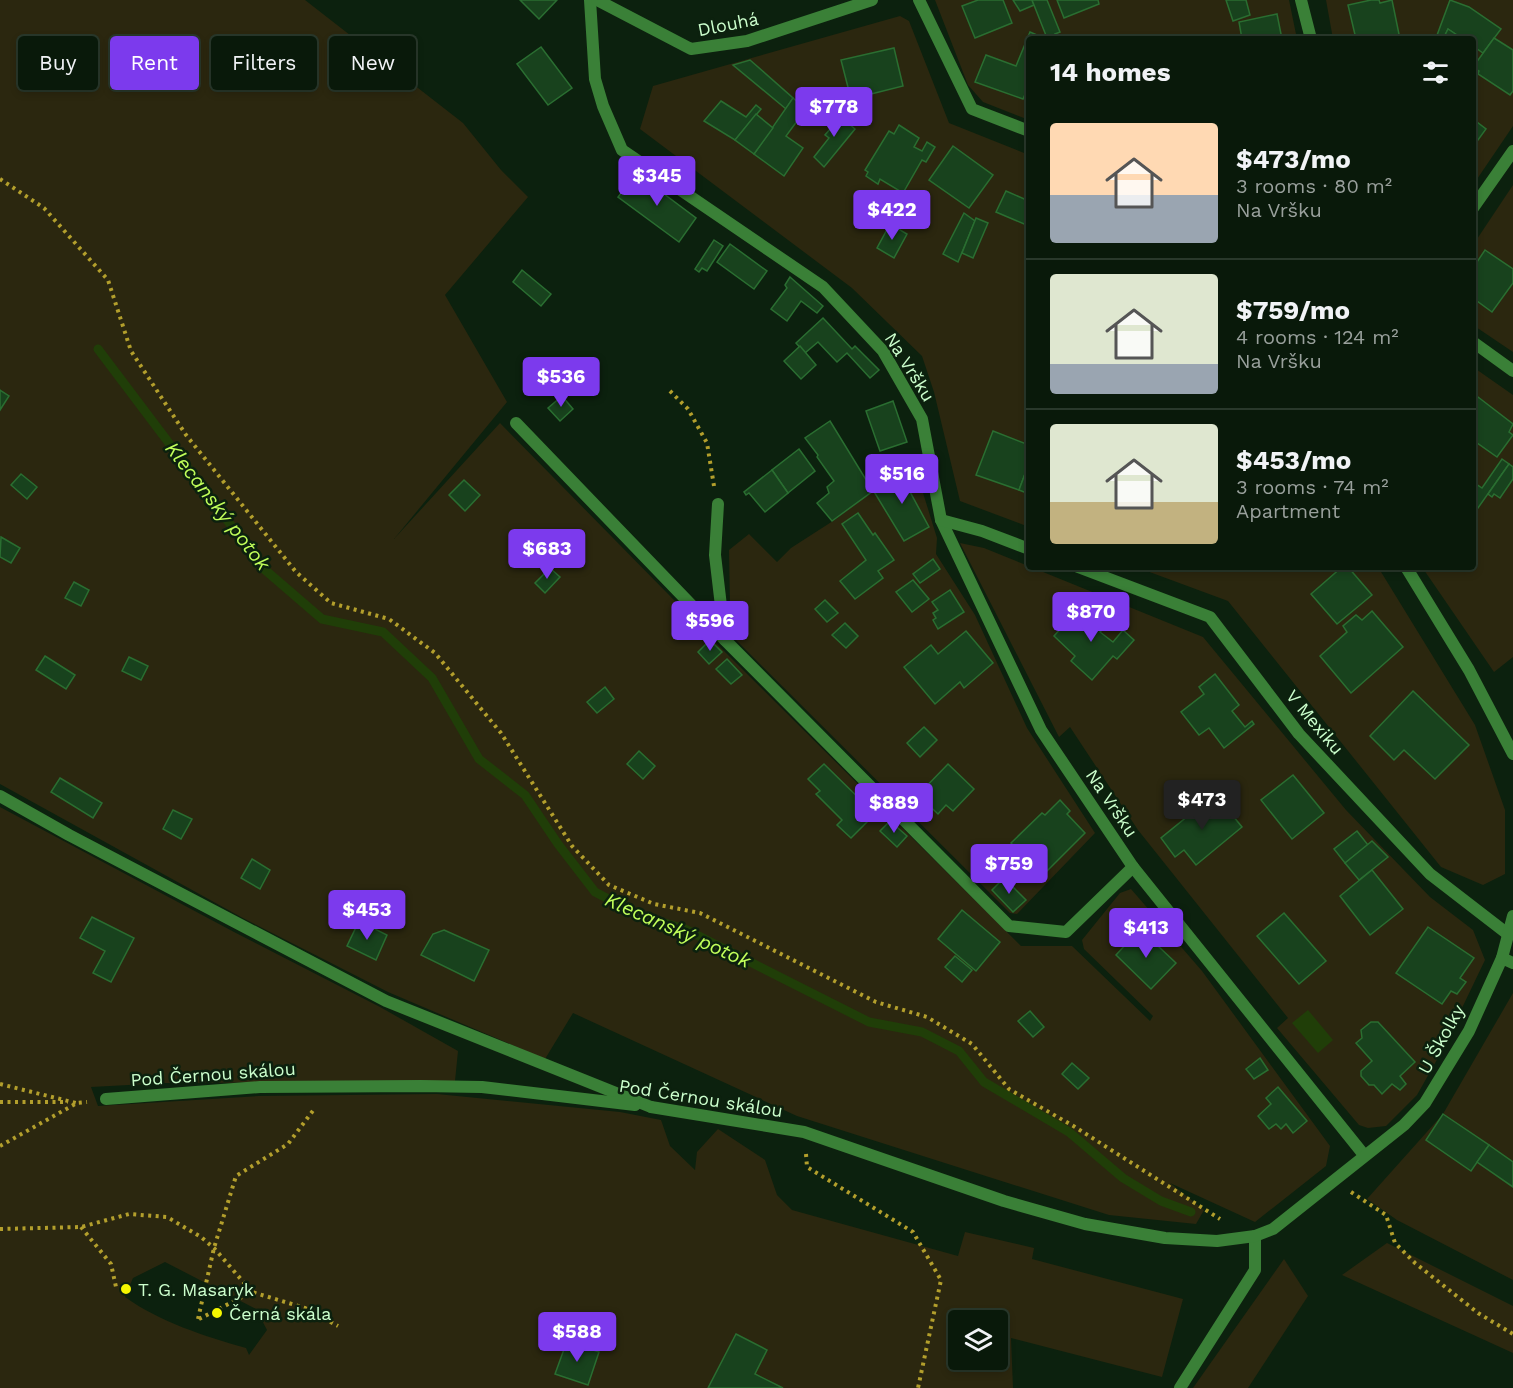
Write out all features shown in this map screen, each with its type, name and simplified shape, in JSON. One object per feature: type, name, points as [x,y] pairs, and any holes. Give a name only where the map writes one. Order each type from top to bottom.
[{"type":"street","name":"Na Vršku","points":[[590,0],[595,79],[603,106],[622,150],[823,287],[884,351],[922,419],[941,520],[1041,730],[1133,867],[1364,1155]]},
{"type":"street","name":"Dlouhá","points":[[597,0],[690,49],[747,42],[872,0]]},
{"type":"street","points":[[919,0],[972,109],[1026,130]]},
{"type":"street","points":[[1300,0],[1310,36]]},
{"type":"street","points":[[1476,204],[1513,150]]},
{"type":"street","points":[[1476,344],[1513,371]]},
{"type":"street","name":"Na Vršku","points":[[516,423],[724,640],[1010,926],[1066,932],[1133,867]]},
{"type":"street","points":[[718,504],[715,555],[724,640]]},
{"type":"street","points":[[941,520],[982,531],[1026,548]]},
{"type":"street","name":"V Mexiku","points":[[1086,570],[1210,617],[1306,742],[1430,874],[1509,935]]},
{"type":"street","points":[[1408,570],[1469,670],[1513,754]]},
{"type":"street","points":[[0,796],[69,836],[386,1000],[651,1107]]},
{"type":"street","name":"U Školky","points":[[1364,1155],[1404,1125],[1425,1103],[1508,961],[1509,935],[1513,916]]},
{"type":"street","name":"Pod Černou skálou","points":[[106,1099],[260,1087],[482,1087],[651,1107],[804,1132],[1004,1201],[1085,1224],[1165,1238],[1217,1241],[1255,1236],[1273,1229],[1364,1155]]},
{"type":"street","points":[[1180,1388],[1256,1270],[1255,1236]]},
{"type":"path","points":[[0,179],[44,208],[108,280],[131,351],[186,435],[296,572],[332,603],[389,619],[435,653],[501,733],[572,846],[609,885],[654,904],[700,913],[876,1002],[927,1017],[972,1044],[1009,1089],[1075,1127],[1214,1214],[1241,1238]]},
{"type":"path","points":[[670,391],[688,409],[707,443],[718,504]]},
{"type":"path","points":[[0,1084],[77,1103]]},
{"type":"path","points":[[252,1292],[198,1319],[214,1248],[236,1176],[288,1144],[332,1086]]},
{"type":"path","name":"Pod Černou skálou","points":[[0,1146],[77,1103],[106,1099]]},
{"type":"path","points":[[0,1102],[77,1103]]},
{"type":"path","points":[[804,1132],[807,1167],[913,1232],[941,1280],[918,1388]]},
{"type":"path","points":[[1333,1180],[1386,1215],[1395,1243],[1415,1263],[1478,1313],[1513,1334]]},
{"type":"path","points":[[0,1229],[81,1227],[129,1214],[167,1217],[201,1237],[214,1248],[252,1292],[305,1308],[338,1326]]},
{"type":"path","points":[[81,1227],[111,1264],[116,1287]]},
{"type":"shaded area","points":[[0,0],[305,0],[351,36],[329,36],[329,90],[416,90],[416,86],[463,123],[501,170],[528,197],[445,295],[507,402],[394,539],[500,423],[727,654],[1021,946],[1072,946],[1150,1021],[1153,1016],[1084,949],[1082,940],[1120,893],[1131,889],[1202,971],[1330,1146],[1326,1166],[1255,1222],[1170,1183],[1204,1210],[1196,1224],[1109,1215],[797,1116],[573,1013],[545,1059],[388,992],[241,917],[0,784]]},
{"type":"shaded area","points":[[935,0],[1289,0],[1296,36],[1026,36],[1026,119],[983,102],[968,85]]},
{"type":"shaded area","points":[[1326,0],[1513,0],[1513,126],[1476,181],[1476,36],[1332,36]]},
{"type":"shaded area","points":[[900,16],[909,21],[949,123],[1026,154],[1026,526],[960,501],[934,392],[922,356],[852,288],[640,129],[653,86]]},
{"type":"shaded area","points":[[1513,185],[1513,352],[1476,327],[1476,240]]},
{"type":"shaded area","points":[[1476,369],[1513,395],[1513,657],[1494,672],[1424,570],[1476,570]]},
{"type":"shaded area","points":[[915,467],[937,538],[936,554],[975,615],[1027,728],[1095,833],[1017,914],[1010,913],[736,640],[730,606],[729,550],[749,534],[777,562],[791,548],[836,519],[873,490]]},
{"type":"shaded area","points":[[960,543],[984,548],[1026,565],[1026,570],[1038,570],[1203,637],[1346,810],[1430,897],[1473,930],[1485,960],[1439,1056],[1417,1095],[1386,1126],[1368,1128],[1359,1125],[1277,1028],[1288,1018],[1138,830],[1070,727],[1059,737]]},
{"type":"shaded area","points":[[1144,570],[1380,570],[1475,725],[1505,810],[1505,874],[1483,885],[1441,867],[1228,601]]},
{"type":"shaded area","points":[[0,807],[380,1007],[458,1051],[455,1081],[166,1083],[91,1087],[98,1106],[259,1096],[437,1094],[620,1112],[661,1120],[670,1146],[695,1170],[697,1152],[718,1129],[765,1160],[777,1195],[792,1210],[958,1256],[965,1232],[1034,1248],[1032,1259],[1183,1299],[1162,1377],[1011,1338],[1013,1388],[0,1388]],"holes":[[[165,1262],[256,1309],[267,1330],[249,1355],[246,1348],[168,1321],[125,1297],[133,1278]]]},
{"type":"shaded area","points":[[1513,993],[1513,1280],[1397,1220],[1367,1199],[1443,1114]]},
{"type":"shaded area","points":[[1308,1010],[1333,1040],[1318,1053],[1292,1023]]},
{"type":"shaded area","points":[[1387,1243],[1513,1306],[1513,1353],[1342,1275]]},
{"type":"shaded area","points":[[1284,1259],[1308,1296],[1248,1388],[1193,1388]]},
{"type":"building","points":[[520,0],[557,0],[539,19]]},
{"type":"building","points":[[978,0],[1003,0],[1012,23],[975,38],[962,6]]},
{"type":"building","points":[[1013,0],[1032,0],[1034,5],[1020,11]]},
{"type":"building","points":[[1032,0],[1047,0],[1060,32],[1055,34],[1056,36],[1046,36]]},
{"type":"building","points":[[1057,0],[1098,0],[1099,4],[1064,18]]},
{"type":"building","points":[[1226,0],[1246,0],[1250,15],[1233,21]]},
{"type":"building","points":[[1371,0],[1379,0],[1380,3],[1392,0],[1399,36],[1355,36],[1348,5]]},
{"type":"building","points":[[1450,0],[1469,7],[1501,29],[1483,53],[1476,48],[1476,36],[1458,36],[1448,29],[1444,36],[1437,36]]},
{"type":"building","points":[[1277,14],[1281,36],[1241,36],[1239,22]]},
{"type":"building","points":[[1448,29],[1458,36],[1444,36]]},
{"type":"building","points":[[1494,38],[1513,50],[1513,91],[1510,95],[1478,74],[1476,63]]},
{"type":"building","points":[[1026,42],[1026,92],[1023,99],[975,82],[986,55],[1016,66]]},
{"type":"building","points":[[541,47],[572,88],[548,105],[517,64]]},
{"type":"building","points":[[894,48],[903,86],[851,99],[841,60]]},
{"type":"building","points":[[750,60],[793,98],[786,109],[733,65]]},
{"type":"building","points":[[793,98],[806,109],[786,136],[803,148],[784,176],[754,154]]},
{"type":"building","points":[[721,101],[746,117],[756,105],[761,109],[735,140],[704,121]]},
{"type":"building","points":[[834,111],[855,129],[824,167],[814,157],[829,138],[825,135],[831,128],[824,122]]},
{"type":"building","points":[[756,114],[773,128],[754,154],[735,140]]},
{"type":"building","points":[[1476,121],[1486,129],[1478,140],[1476,138]]},
{"type":"building","points":[[899,125],[919,138],[914,147],[922,151],[927,142],[935,147],[926,162],[922,160],[903,193],[880,179],[878,184],[866,176],[868,172],[865,170],[889,131],[894,134]]},
{"type":"building","points":[[953,146],[993,175],[969,208],[929,180]]},
{"type":"building","points":[[636,173],[696,218],[679,242],[618,197]]},
{"type":"building","points":[[1006,191],[1026,200],[1026,225],[996,212]]},
{"type":"building","points":[[964,213],[975,221],[958,262],[943,254]]},
{"type":"building","points":[[976,218],[988,223],[973,258],[962,253]]},
{"type":"building","points":[[890,224],[907,234],[894,258],[877,248]]},
{"type":"building","points":[[714,240],[723,246],[707,271],[702,268],[699,272],[695,269]]},
{"type":"building","points":[[730,244],[767,271],[754,289],[717,262]]},
{"type":"building","points":[[1485,250],[1513,269],[1513,283],[1492,312],[1476,300],[1476,264]]},
{"type":"building","points":[[522,270],[551,294],[541,306],[513,282]]},
{"type":"building","points":[[790,277],[823,306],[817,313],[801,301],[787,321],[771,309],[787,288],[785,285]]},
{"type":"building","points":[[823,318],[852,349],[855,346],[879,370],[870,378],[847,353],[837,362],[818,342],[805,353],[796,343]]},
{"type":"building","points":[[800,346],[816,365],[801,379],[784,361]]},
{"type":"building","points":[[0,390],[9,396],[0,410]]},
{"type":"building","points":[[562,396],[573,409],[560,421],[548,408]]},
{"type":"building","points":[[1478,397],[1513,424],[1509,432],[1513,435],[1497,457],[1476,442],[1476,400]]},
{"type":"building","points":[[893,401],[907,442],[880,451],[866,411]]},
{"type":"building","points":[[830,421],[873,491],[832,521],[817,503],[829,493],[827,487],[834,481],[805,438]]},
{"type":"building","points":[[993,431],[1026,444],[1026,471],[1019,490],[976,475]]},
{"type":"building","points":[[799,449],[815,471],[788,493],[772,470]]},
{"type":"building","points":[[1502,459],[1509,464],[1476,511],[1476,484],[1482,488]]},
{"type":"building","points":[[1509,464],[1513,467],[1513,479],[1500,498],[1494,494],[1492,497],[1488,494]]},
{"type":"building","points":[[912,469],[917,484],[908,488],[929,527],[904,541],[873,490]]},
{"type":"building","points":[[772,470],[788,493],[765,512],[749,493],[746,495],[744,492]]},
{"type":"building","points":[[1026,471],[1026,493],[1019,490]]},
{"type":"building","points":[[21,474],[37,487],[27,499],[11,485]]},
{"type":"building","points":[[464,480],[480,495],[465,511],[449,495]]},
{"type":"building","points":[[858,513],[894,560],[878,571],[883,578],[855,599],[840,581],[866,560],[842,524]]},
{"type":"building","points":[[1,537],[20,548],[11,563],[0,557]]},
{"type":"building","points":[[933,559],[940,569],[920,583],[913,574]]},
{"type":"building","points":[[550,568],[560,577],[545,593],[535,583]]},
{"type":"building","points":[[1339,570],[1351,570],[1372,595],[1337,624],[1311,594]]},
{"type":"building","points":[[913,580],[929,599],[912,612],[896,592]]},
{"type":"building","points":[[74,582],[89,590],[81,606],[65,598]]},
{"type":"building","points":[[950,590],[964,612],[938,629],[933,620],[936,618],[933,613],[938,610],[932,602]]},
{"type":"building","points":[[825,600],[838,613],[827,622],[815,609]]},
{"type":"building","points":[[1081,606],[1105,627],[1100,632],[1113,642],[1123,630],[1134,640],[1117,659],[1113,656],[1092,680],[1071,661],[1075,656],[1054,636]]},
{"type":"building","points":[[1372,611],[1403,647],[1351,693],[1320,656],[1347,632],[1343,626],[1356,615],[1362,620]]},
{"type":"building","points":[[845,623],[858,636],[846,648],[832,635]]},
{"type":"building","points":[[966,631],[993,663],[964,688],[960,682],[935,704],[904,667],[931,645],[938,654]]},
{"type":"building","points":[[710,640],[722,652],[709,664],[698,652]]},
{"type":"building","points":[[45,656],[75,675],[66,689],[36,670]]},
{"type":"building","points":[[129,657],[148,666],[141,680],[122,671]]},
{"type":"building","points":[[727,659],[742,675],[731,684],[716,669]]},
{"type":"building","points":[[1215,674],[1239,705],[1232,711],[1245,727],[1252,721],[1254,724],[1224,748],[1209,728],[1199,735],[1181,712],[1204,694],[1199,687]]},
{"type":"building","points":[[605,687],[614,699],[597,713],[587,702]]},
{"type":"building","points":[[1413,691],[1469,745],[1435,779],[1404,750],[1394,760],[1370,736]]},
{"type":"building","points":[[924,727],[937,740],[920,757],[907,743]]},
{"type":"building","points":[[639,751],[655,766],[643,779],[627,764]]},
{"type":"building","points":[[824,764],[875,814],[851,838],[837,825],[842,820],[816,794],[820,791],[808,779]]},
{"type":"building","points":[[948,764],[974,789],[953,811],[946,805],[938,814],[918,795]]},
{"type":"building","points":[[1293,775],[1324,813],[1292,839],[1261,800]]},
{"type":"building","points":[[60,778],[102,803],[93,818],[51,792]]},
{"type":"building","points":[[1215,794],[1242,827],[1196,865],[1184,850],[1175,857],[1161,838]]},
{"type":"building","points":[[1060,800],[1070,811],[1067,814],[1085,833],[1043,875],[1011,843],[1042,813],[1045,815]]},
{"type":"building","points":[[173,810],[192,819],[181,839],[163,829]]},
{"type":"building","points":[[890,821],[907,836],[897,847],[880,831]]},
{"type":"building","points":[[1357,831],[1368,845],[1345,863],[1334,849]]},
{"type":"building","points":[[1372,841],[1388,857],[1359,880],[1345,863]]},
{"type":"building","points":[[252,859],[270,870],[260,889],[241,878]]},
{"type":"building","points":[[1372,870],[1403,909],[1370,935],[1340,896]]},
{"type":"building","points":[[1004,878],[1026,900],[1013,912],[992,890]]},
{"type":"building","points":[[962,910],[1000,942],[976,971],[938,939]]},
{"type":"building","points":[[1284,913],[1326,961],[1299,984],[1257,936]]},
{"type":"building","points":[[92,917],[134,938],[111,982],[93,973],[105,951],[80,938]]},
{"type":"building","points":[[359,921],[387,935],[376,960],[347,946]]},
{"type":"building","points":[[1428,927],[1474,958],[1460,978],[1466,982],[1457,994],[1451,991],[1442,1004],[1396,973]]},
{"type":"building","points":[[1140,929],[1176,963],[1151,989],[1116,955]]},
{"type":"building","points":[[444,930],[489,950],[474,981],[421,955],[433,934]]},
{"type":"building","points":[[955,956],[972,970],[962,982],[945,967]]},
{"type":"building","points":[[1030,1011],[1044,1027],[1033,1037],[1018,1021]]},
{"type":"building","points":[[1371,1022],[1378,1022],[1415,1062],[1400,1076],[1406,1084],[1400,1090],[1392,1084],[1382,1094],[1361,1076],[1361,1071],[1372,1061],[1356,1043],[1362,1038],[1361,1030]]},
{"type":"building","points":[[1260,1058],[1268,1070],[1254,1079],[1246,1069]]},
{"type":"building","points":[[1072,1063],[1089,1078],[1078,1089],[1062,1074]]},
{"type":"building","points":[[1278,1087],[1307,1121],[1293,1133],[1286,1124],[1281,1129],[1276,1124],[1269,1129],[1258,1116],[1271,1104],[1266,1098]]},
{"type":"building","points":[[1443,1114],[1489,1145],[1471,1171],[1426,1140]]},
{"type":"building","points":[[1489,1145],[1513,1162],[1513,1187],[1477,1162]]},
{"type":"building","points":[[736,1334],[767,1350],[755,1374],[783,1388],[708,1388]]},
{"type":"building","points":[[567,1341],[599,1352],[588,1385],[555,1374]]},
{"type":"waterway","name":"Klecanský potok","points":[[98,349],[264,569],[322,619],[383,632],[432,678],[479,759],[525,795],[558,844],[595,892],[641,916],[685,929],[869,1022],[922,1032],[959,1051],[984,1082],[1069,1132],[1123,1178],[1161,1201],[1191,1212]]},
{"type":"place","name":"T. G. Masaryk","points":[[126,1289]]},
{"type":"place","name":"Černá skála","points":[[217,1313]]}]
